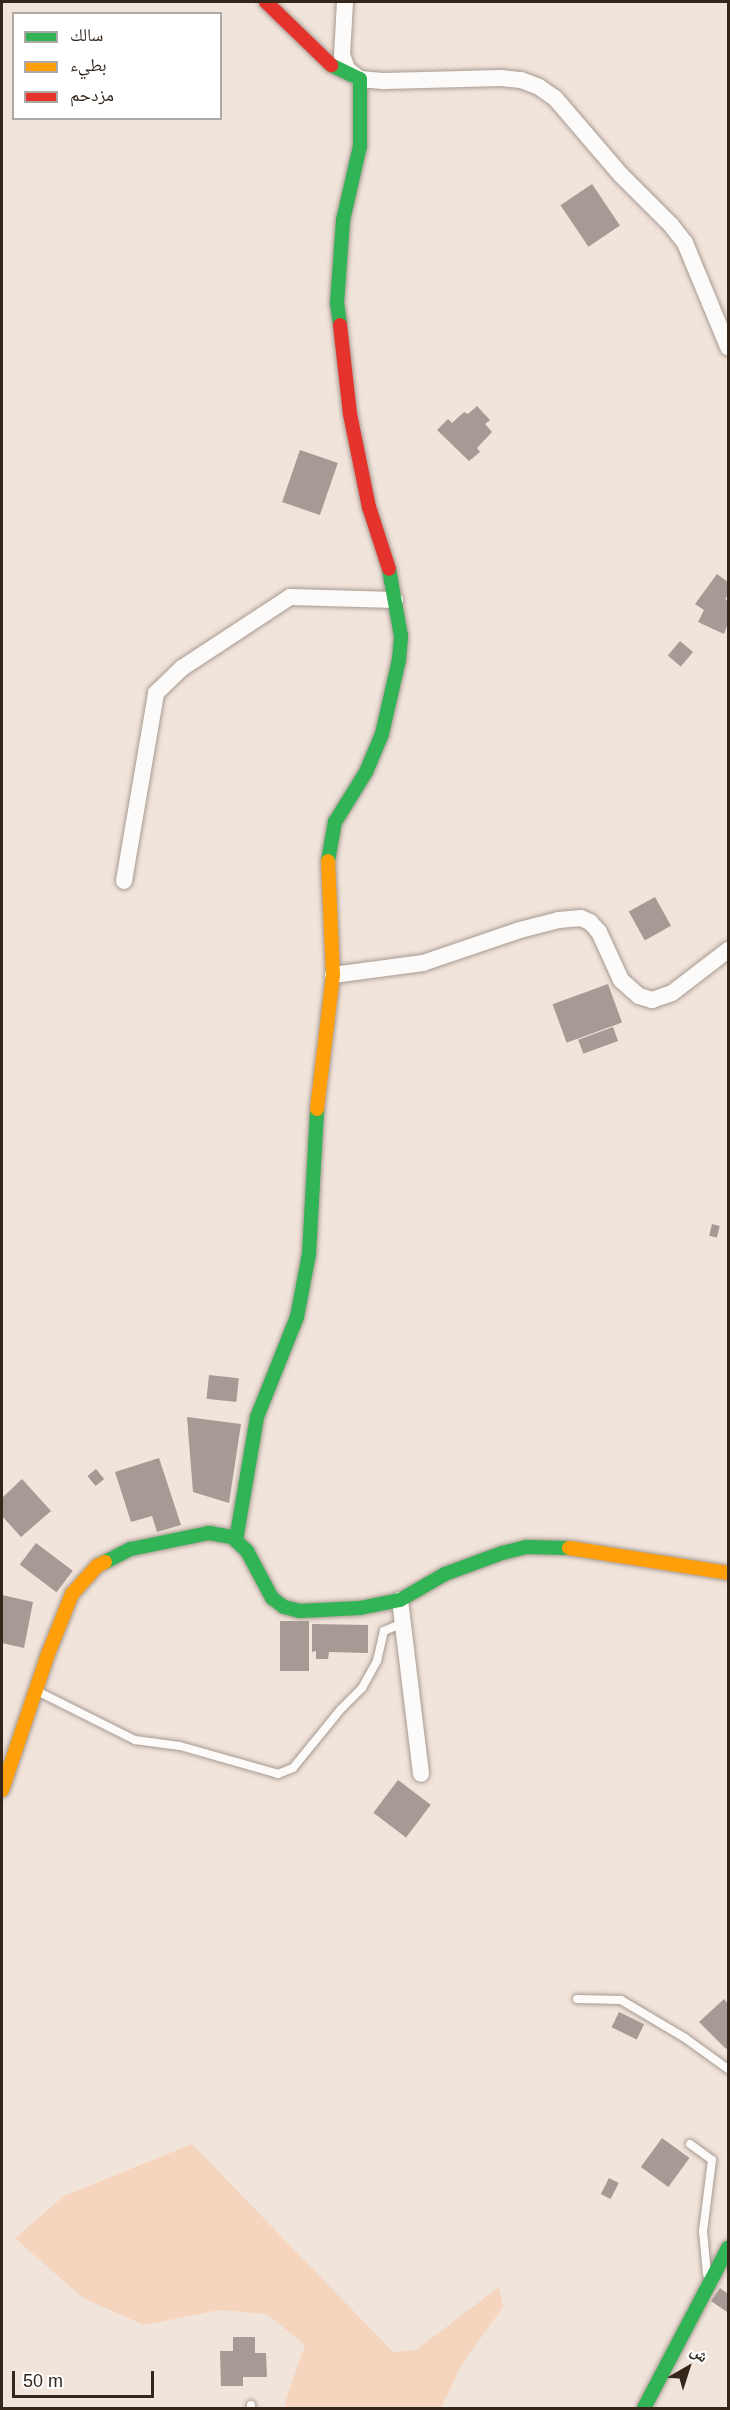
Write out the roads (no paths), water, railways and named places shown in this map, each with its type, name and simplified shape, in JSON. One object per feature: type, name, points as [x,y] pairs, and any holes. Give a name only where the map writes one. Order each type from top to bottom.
[{"type":"street","points":[[266,2],[325,62],[360,79],[385,81],[501,78],[521,80],[539,87],[555,98],[685,243],[729,347]]},
{"type":"street","points":[[345,2],[342,55],[347,69],[360,79]]},
{"type":"street","points":[[236,1540],[257,1417],[297,1317],[306,1270],[321,1059],[333,975],[328,860],[331,839],[340,813],[376,752],[387,718],[401,647],[401,627],[388,566],[369,507],[350,414],[337,303],[343,220],[357,168],[360,146],[360,79]]},
{"type":"street","points":[[124,881],[156,693],[182,668],[290,597],[395,600]]},
{"type":"street","points":[[333,975],[423,963],[520,930],[559,920],[581,918],[590,922],[599,932],[621,980],[639,996],[652,1000],[672,993],[729,950]]},
{"type":"street","points":[[2,1790],[72,1594],[97,1566],[131,1549],[196,1535],[221,1533],[236,1540],[254,1562],[267,1592],[284,1607],[300,1611],[360,1608],[400,1600],[445,1575],[502,1553],[526,1547],[579,1548],[729,1573]]},
{"type":"street","points":[[400,1600],[421,1774]]},
{"type":"street","points":[[644,2409],[729,2248]]},
{"type":"lane","points":[[36,1690],[135,1740],[180,1746],[278,1774],[293,1768],[341,1709],[362,1688],[377,1661],[384,1630],[403,1623]]},
{"type":"lane","points":[[577,1999],[621,2000],[685,2038],[729,2069]]},
{"type":"lane","points":[[690,2144],[712,2160],[703,2231],[709,2287]]}]
